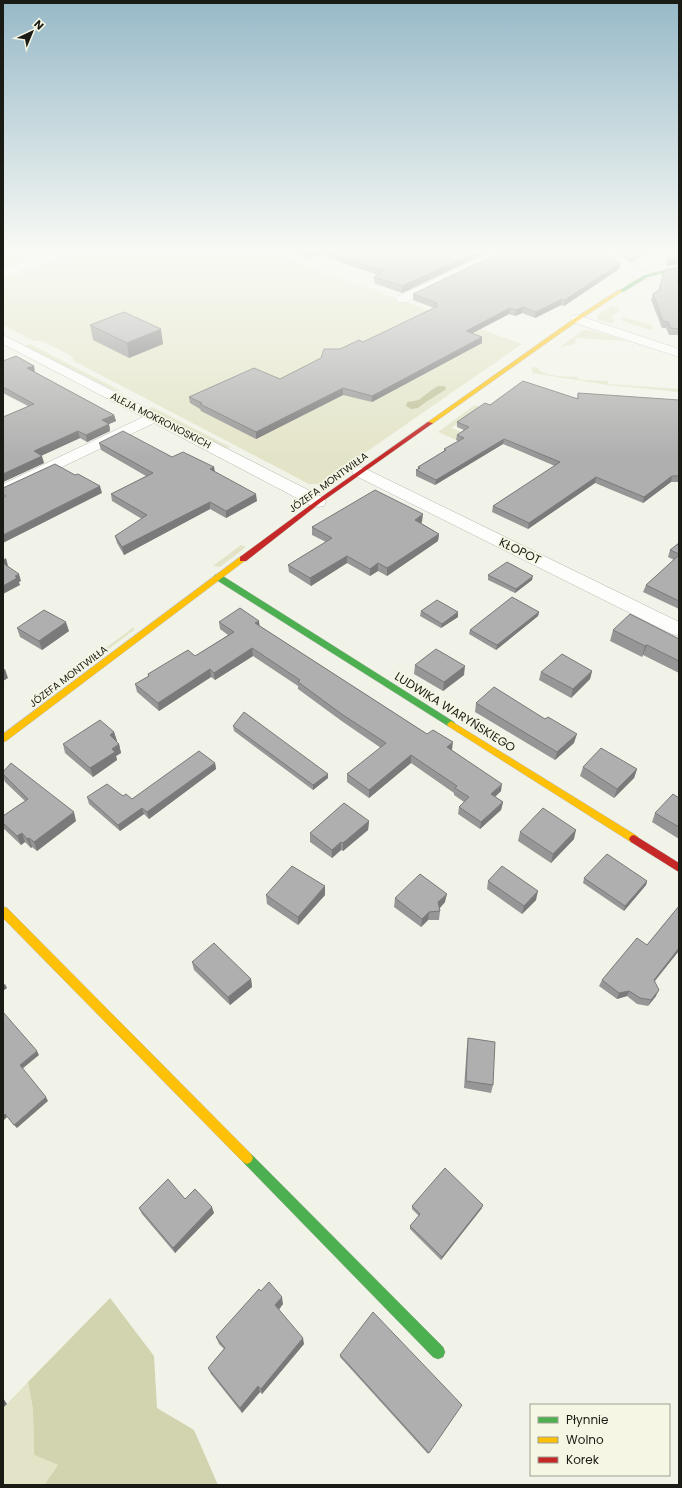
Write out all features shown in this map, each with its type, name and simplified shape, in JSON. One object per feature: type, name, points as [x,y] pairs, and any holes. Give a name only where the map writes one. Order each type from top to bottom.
[{"type":"street","name":"JÓZEFA MONTWIŁŁA","points":[[3,739],[318,502],[575,319]]},
{"type":"street","points":[[577,319],[679,352]]},
{"type":"street","name":"ALEJA MOKRONOSKICH","points":[[3,339],[23,355],[155,417],[318,502]]},
{"type":"street","points":[[3,490],[155,417]]},
{"type":"street","name":"KŁOPOT","points":[[360,472],[679,630]]},
{"type":"street","name":"LUDWIKA WARYŃSKIEGO","points":[[218,577],[679,868]]},
{"type":"street","points":[[3,911],[438,1352]]},
{"type":"shaded area","points":[[3,319],[454,319],[522,344],[320,484],[309,484],[74,361],[72,356],[42,341],[34,341],[3,325]]},
{"type":"shaded area","points":[[598,319],[614,319],[615,321],[611,324]]},
{"type":"shaded area","points":[[621,319],[632,319],[652,325],[654,329],[649,330]]},
{"type":"shaded area","points":[[586,330],[626,341],[576,338],[575,344],[560,347],[582,331]]},
{"type":"shaded area","points":[[30,344],[121,391],[113,390],[25,346]]},
{"type":"shaded area","points":[[536,367],[540,371],[555,376],[577,377],[580,380],[608,381],[608,384],[679,389],[679,392],[608,385],[532,373],[533,371],[531,368]]},
{"type":"shaded area","points":[[438,386],[445,386],[446,389],[418,408],[411,409],[406,406],[407,402],[419,400]]},
{"type":"shaded area","points":[[475,405],[482,408],[451,428],[466,434],[456,440],[438,432]]},
{"type":"shaded area","points":[[152,407],[230,447],[227,448],[149,409]]},
{"type":"shaded area","points":[[241,545],[246,547],[220,567],[213,566]]},
{"type":"shaded area","points":[[134,627],[134,630],[67,680],[61,681]]},
{"type":"shaded area","points":[[110,1298],[154,1356],[157,1408],[194,1430],[218,1485],[44,1485],[58,1465],[34,1455],[33,1410],[28,1382]]},
{"type":"shaded area","points":[[28,1382],[33,1410],[34,1455],[58,1465],[44,1485],[3,1485],[3,1408]]},
{"type":"building","points":[[105,319],[140,319],[161,329],[127,343],[90,325]]},
{"type":"building","points":[[410,319],[488,319],[466,331],[482,337],[372,396],[343,388],[256,432],[189,397],[254,368],[280,379],[321,358],[324,349],[340,349],[359,340],[363,342]]},
{"type":"building","points":[[662,319],[679,319],[679,329],[671,328],[668,322]]},
{"type":"building","points":[[16,356],[34,366],[27,368],[114,415],[102,420],[109,424],[86,435],[78,431],[34,451],[42,456],[3,474],[3,417],[34,404],[3,387],[3,361]]},
{"type":"building","points":[[523,381],[578,399],[578,393],[679,400],[679,476],[672,476],[644,497],[596,477],[529,523],[493,506],[560,462],[504,439],[436,480],[416,470],[420,468],[418,467],[446,450],[444,449],[464,438],[457,435],[469,427],[457,422],[485,403],[490,405]]},
{"type":"building","points":[[123,431],[172,457],[183,452],[214,467],[210,469],[256,494],[226,511],[210,502],[122,547],[115,536],[147,515],[111,494],[153,473],[99,443]]},
{"type":"building","points":[[55,464],[100,486],[3,535],[3,498],[6,496],[3,494],[3,488]]},
{"type":"building","points":[[375,490],[423,514],[415,520],[439,534],[387,568],[378,563],[370,569],[347,556],[310,578],[288,565],[332,538],[312,527]]},
{"type":"building","points":[[679,543],[679,554],[670,550]]},
{"type":"building","points":[[679,555],[679,601],[646,585]]},
{"type":"building","points":[[507,562],[533,576],[516,589],[488,575]]},
{"type":"building","points":[[3,563],[19,574],[15,576],[17,578],[3,586]]},
{"type":"building","points":[[512,597],[539,612],[497,645],[470,630]]},
{"type":"building","points":[[437,600],[458,612],[442,624],[421,611]]},
{"type":"building","points":[[240,608],[259,621],[255,623],[427,734],[433,730],[453,742],[447,747],[502,784],[491,794],[503,802],[481,822],[459,807],[469,797],[455,788],[457,786],[411,755],[369,790],[347,774],[386,743],[343,715],[298,682],[300,680],[252,648],[214,673],[210,669],[158,703],[135,684],[149,676],[148,674],[188,650],[195,656],[234,632],[219,622]]},
{"type":"building","points":[[44,610],[66,622],[39,641],[17,628]]},
{"type":"building","points":[[630,614],[679,639],[679,661],[613,630]]},
{"type":"building","points":[[436,649],[465,666],[444,682],[415,665]]},
{"type":"building","points":[[562,654],[592,671],[573,689],[541,672]]},
{"type":"building","points":[[494,687],[545,719],[548,717],[577,734],[557,752],[476,703]]},
{"type":"building","points":[[244,712],[328,774],[313,785],[233,726]]},
{"type":"building","points":[[100,720],[114,732],[110,735],[119,744],[112,749],[115,752],[90,768],[63,744]]},
{"type":"building","points":[[601,748],[637,769],[617,789],[583,767]]},
{"type":"building","points":[[199,751],[215,763],[147,812],[142,808],[118,825],[87,797],[107,784],[123,796],[126,794],[132,799]]},
{"type":"building","points":[[11,763],[74,812],[34,842],[29,838],[27,839],[22,833],[17,836],[3,823],[3,816],[28,799],[3,774]]},
{"type":"building","points":[[673,794],[679,798],[679,827],[655,813]]},
{"type":"building","points":[[344,803],[369,821],[343,843],[341,842],[332,850],[310,833]]},
{"type":"building","points":[[543,808],[576,830],[553,854],[520,832]]},
{"type":"building","points":[[607,854],[647,881],[625,906],[584,878]]},
{"type":"building","points":[[292,866],[325,886],[298,917],[266,895]]},
{"type":"building","points":[[502,866],[538,891],[524,906],[488,881]]},
{"type":"building","points":[[420,874],[447,894],[438,902],[440,911],[429,912],[422,919],[395,898]]},
{"type":"building","points":[[679,906],[679,948],[654,980],[659,990],[651,1000],[640,998],[629,991],[619,993],[602,980],[637,938],[647,945]]},
{"type":"building","points":[[214,943],[251,979],[228,997],[192,962]]},
{"type":"building","points":[[3,1012],[37,1051],[20,1065],[46,1097],[14,1125],[5,1114],[3,1116]]},
{"type":"building","points":[[468,1038],[495,1042],[493,1085],[466,1081]]},
{"type":"building","points":[[445,1168],[483,1205],[442,1257],[410,1226],[420,1214],[412,1206]]},
{"type":"building","points":[[168,1179],[185,1199],[195,1189],[212,1207],[173,1248],[139,1208]]},
{"type":"building","points":[[269,1282],[282,1297],[275,1305],[303,1338],[261,1389],[258,1386],[240,1408],[208,1368],[225,1348],[216,1337],[259,1289],[261,1291]]},
{"type":"building","points":[[373,1312],[462,1405],[429,1453],[340,1355]]},
{"type":"traffic: fast","points":[[218,577],[451,724]]},
{"type":"traffic: fast","points":[[247,1158],[438,1352]]},
{"type":"traffic: slow","points":[[430,423],[576,319]]},
{"type":"traffic: slow","points":[[3,739],[243,559]]},
{"type":"traffic: slow","points":[[451,724],[634,839]]},
{"type":"traffic: slow","points":[[3,911],[247,1158]]},
{"type":"traffic: jam","points":[[243,559],[318,502],[430,423]]},
{"type":"traffic: jam","points":[[634,839],[679,868]]}]
